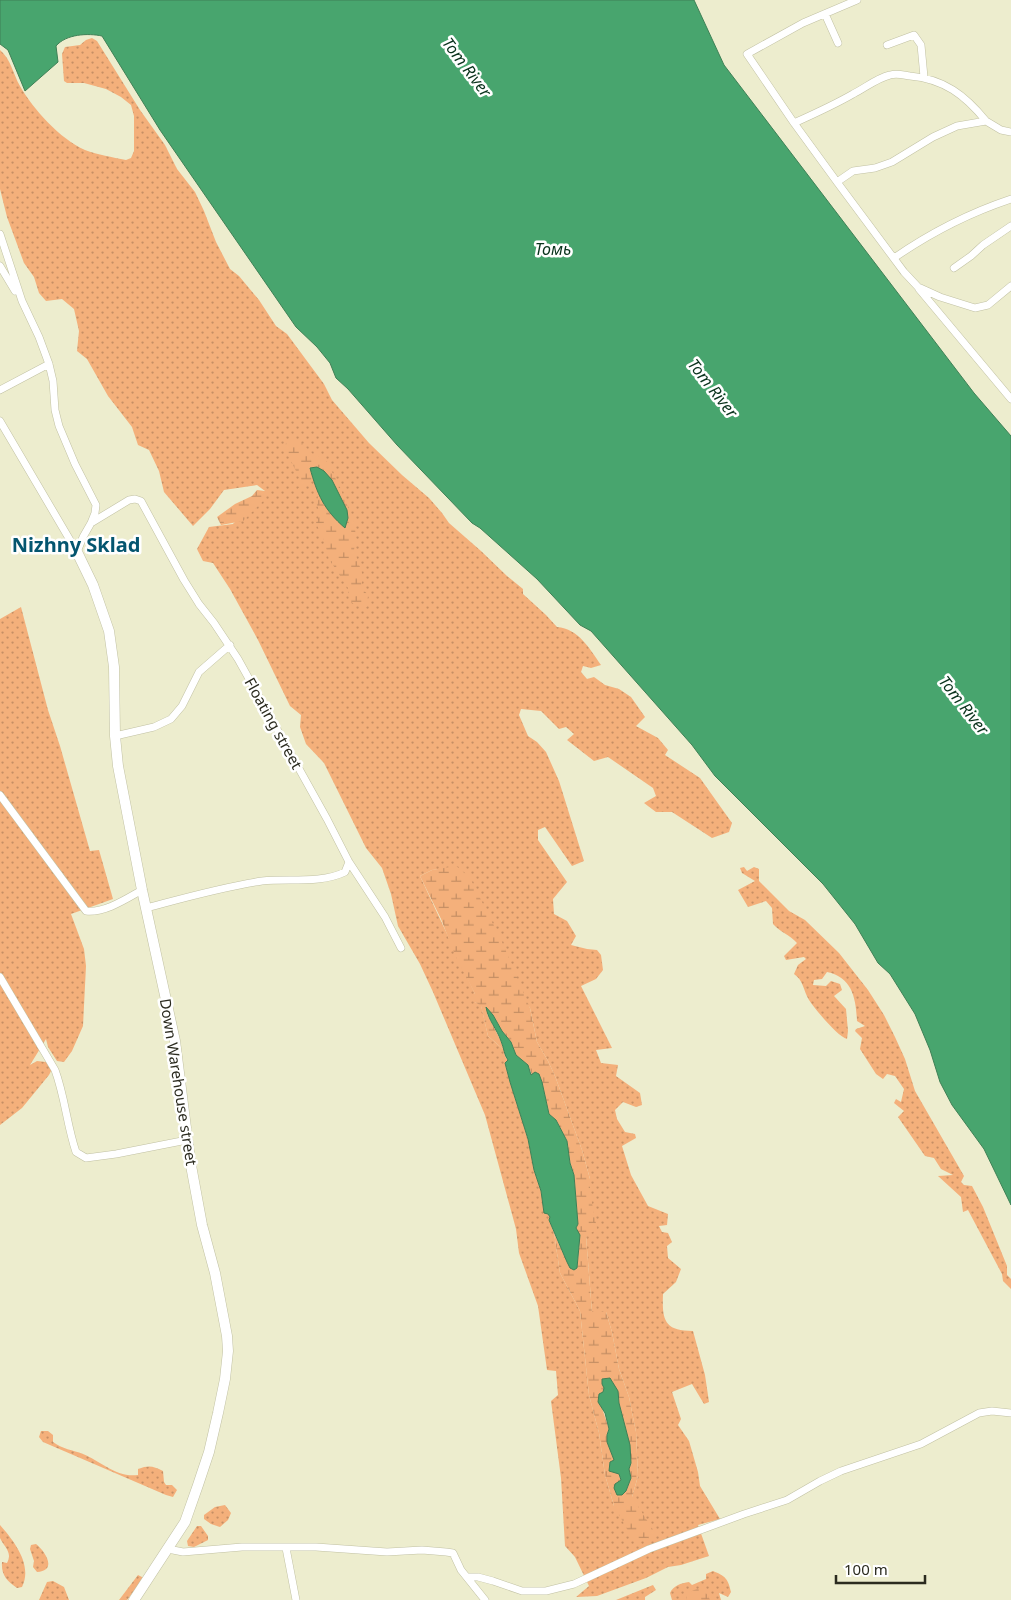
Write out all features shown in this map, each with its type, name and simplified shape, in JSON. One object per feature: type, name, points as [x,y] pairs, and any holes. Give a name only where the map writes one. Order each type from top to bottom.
[{"type":"street","points":[[858,0],[803,23],[747,54],[794,123],[904,272],[1011,399]]},
{"type":"street","points":[[825,14],[838,43]]},
{"type":"street","points":[[886,45],[914,35],[921,45],[924,77]]},
{"type":"street","points":[[794,123],[826,109],[889,75],[898,74],[924,77],[960,94],[972,104],[986,121],[1001,130],[1011,132]]},
{"type":"street","points":[[837,182],[853,171],[875,168],[892,162],[933,137],[957,126],[986,121]]},
{"type":"street","points":[[894,258],[944,226],[984,208],[1011,200]]},
{"type":"street","points":[[954,268],[971,256],[982,245],[1011,226]]},
{"type":"street","points":[[0,234],[22,302]]},
{"type":"street","points":[[0,266],[22,302],[39,337],[53,381],[55,410],[59,426],[75,464],[96,505],[96,513],[82,537],[77,552]]},
{"type":"street","points":[[918,287],[940,297],[975,308],[988,305],[1011,286]]},
{"type":"street","points":[[0,390],[49,364]]},
{"type":"street","points":[[0,420],[77,552]]},
{"type":"street","name":"Floating street","points":[[91,524],[129,500],[141,501],[184,580],[230,646],[264,704],[349,862],[385,917],[401,948]]},
{"type":"street","name":"Down Warehouse street","points":[[77,552],[94,585],[110,631],[114,667],[115,736],[118,766],[142,890],[175,1040],[187,1140],[202,1225],[215,1273],[228,1351],[225,1379],[209,1452],[185,1522],[134,1600]]},
{"type":"street","points":[[115,736],[154,728],[171,719],[182,706],[199,672],[230,646]]},
{"type":"street","points":[[0,796],[86,911],[99,910],[122,901],[142,890]]},
{"type":"street","points":[[146,908],[244,884],[327,878],[345,872],[349,862]]},
{"type":"street","points":[[0,977],[55,1070],[60,1082],[76,1152],[86,1158],[187,1140]]},
{"type":"street","points":[[467,1578],[478,1577],[522,1591],[546,1591],[574,1584],[649,1549],[787,1500],[841,1471],[921,1444],[979,1413],[992,1411],[1011,1413]]},
{"type":"street","points":[[169,1548],[184,1552],[242,1547],[316,1548],[387,1552],[422,1550],[453,1553],[461,1570],[485,1600]]},
{"type":"street","points":[[286,1548],[296,1600]]},
{"type":"green space","points":[[92,38],[97,41],[140,110],[165,145],[177,169],[195,192],[216,242],[230,269],[239,276],[259,300],[276,326],[287,334],[324,384],[332,400],[369,443],[429,498],[449,523],[523,589],[523,594],[557,627],[571,631],[583,640],[601,665],[591,668],[583,666],[581,672],[587,679],[594,677],[605,685],[619,689],[631,697],[645,717],[636,726],[658,738],[668,750],[665,755],[700,778],[732,823],[729,832],[712,838],[672,812],[656,812],[644,803],[656,796],[653,788],[608,757],[594,761],[567,740],[574,734],[566,727],[559,729],[541,711],[521,709],[519,715],[528,736],[546,752],[559,781],[584,861],[572,866],[545,827],[538,830],[538,840],[567,882],[553,899],[554,914],[567,921],[576,936],[571,945],[597,950],[601,955],[603,970],[596,979],[581,986],[612,1048],[596,1050],[601,1063],[618,1065],[616,1076],[640,1093],[642,1105],[636,1107],[623,1102],[615,1110],[617,1119],[625,1132],[635,1134],[636,1138],[622,1146],[631,1175],[648,1206],[668,1214],[667,1225],[659,1226],[662,1232],[668,1233],[672,1242],[667,1246],[668,1258],[681,1269],[676,1282],[663,1294],[664,1317],[676,1329],[693,1331],[705,1375],[709,1402],[704,1404],[692,1384],[672,1392],[681,1419],[678,1425],[689,1441],[700,1486],[720,1519],[698,1525],[709,1556],[668,1567],[646,1578],[597,1596],[576,1597],[589,1586],[575,1557],[565,1546],[561,1478],[551,1401],[558,1395],[556,1371],[547,1370],[538,1306],[519,1253],[516,1229],[485,1115],[433,992],[420,964],[398,926],[391,894],[382,868],[366,848],[324,763],[306,744],[300,727],[301,715],[290,706],[258,640],[230,589],[213,563],[203,561],[197,549],[209,527],[233,524],[265,491],[257,485],[224,490],[210,509],[193,526],[164,492],[159,471],[149,450],[138,445],[132,427],[108,396],[87,359],[77,351],[79,331],[74,309],[62,299],[46,301],[39,293],[34,277],[24,263],[7,217],[0,189],[0,50],[9,62],[26,95],[48,122],[66,139],[85,150],[126,160],[131,158],[134,151],[134,116],[131,105],[106,89],[84,83],[67,83],[64,81],[62,54],[65,47],[80,45]],"holes":[[[441,869],[530,1008],[537,1042],[555,1076],[582,1150],[590,1179],[586,1236],[592,1312],[606,1312],[619,1369],[629,1397],[636,1432],[638,1476],[632,1497],[614,1506],[605,1475],[599,1433],[589,1395],[580,1311],[560,1273],[554,1233],[549,1220],[550,1217],[544,1212],[541,1191],[534,1170],[528,1139],[505,1063],[508,1061],[504,1050],[488,1036],[481,1005],[475,1002],[475,994],[420,876],[432,870]]]},
{"type":"green space","points":[[289,439],[301,443],[313,454],[325,459],[339,485],[354,522],[356,537],[354,550],[363,576],[361,587],[368,595],[367,607],[354,604],[349,600],[348,588],[329,559],[324,540],[316,523],[320,513],[316,502],[319,495],[336,521],[344,528],[348,517],[341,497],[332,481],[318,467],[310,468],[314,481],[308,480],[302,490],[298,489],[299,477],[285,449]]},
{"type":"green space","points":[[257,490],[265,491],[264,500],[243,521],[221,525],[217,517],[235,504],[252,496]]},
{"type":"green space","points":[[21,607],[48,710],[90,851],[99,850],[113,899],[71,914],[84,949],[86,966],[83,1026],[72,1051],[64,1062],[57,1061],[48,1047],[46,1039],[30,1065],[37,1061],[46,1062],[52,1069],[49,1075],[22,1108],[0,1125],[0,619]]},
{"type":"green space","points":[[456,866],[469,876],[502,942],[530,1008],[537,1042],[555,1076],[582,1150],[590,1179],[590,1193],[597,1229],[586,1236],[592,1312],[606,1312],[612,1332],[619,1369],[629,1397],[636,1432],[638,1476],[632,1497],[657,1536],[635,1543],[614,1506],[605,1475],[599,1433],[589,1395],[580,1311],[560,1273],[554,1233],[567,1262],[577,1268],[579,1243],[576,1228],[578,1224],[574,1175],[567,1141],[556,1120],[549,1114],[539,1074],[532,1075],[528,1065],[516,1055],[511,1042],[493,1015],[487,1014],[504,1050],[488,1036],[481,1006],[475,1002],[475,994],[455,955],[441,919],[420,876],[432,870]],"holes":[[[604,1388],[618,1391],[631,1463],[629,1469],[631,1478],[626,1491],[622,1495],[621,1481],[607,1435],[609,1429],[601,1405]]]},
{"type":"green space","points":[[744,867],[747,871],[754,867],[759,869],[759,881],[789,911],[805,920],[839,953],[868,990],[884,1015],[905,1059],[915,1091],[964,1176],[961,1182],[964,1185],[972,1186],[983,1207],[1007,1266],[1007,1275],[1011,1279],[1011,1289],[1003,1281],[1002,1274],[968,1210],[963,1212],[961,1197],[938,1176],[953,1175],[941,1169],[934,1158],[925,1156],[898,1117],[904,1111],[894,1103],[896,1099],[901,1102],[904,1089],[895,1076],[887,1074],[883,1079],[876,1074],[860,1049],[862,1038],[855,1031],[865,1026],[857,1021],[854,997],[851,990],[842,979],[827,972],[822,979],[814,980],[813,985],[826,986],[831,981],[840,984],[842,990],[834,996],[846,1009],[847,1039],[833,1028],[816,1010],[809,1000],[802,983],[794,974],[798,965],[806,959],[804,957],[786,960],[784,956],[797,943],[773,924],[772,908],[766,901],[748,907],[738,890],[755,881],[742,873],[740,868]]},
{"type":"green space","points":[[41,1431],[48,1431],[53,1435],[53,1442],[60,1446],[83,1454],[116,1472],[138,1475],[138,1469],[145,1467],[160,1469],[163,1471],[166,1485],[172,1485],[177,1490],[173,1497],[166,1495],[43,1442],[39,1437]]},
{"type":"green space","points":[[225,1505],[231,1513],[228,1520],[220,1527],[204,1519],[204,1515],[215,1507]]},
{"type":"green space","points":[[0,1525],[11,1538],[24,1562],[25,1579],[22,1587],[17,1588],[4,1574],[2,1562],[7,1563],[9,1556],[0,1538]]},
{"type":"green space","points":[[197,1526],[201,1526],[208,1536],[208,1540],[194,1547],[188,1546],[187,1541]]},
{"type":"green space","points":[[36,1544],[48,1560],[47,1568],[37,1572],[33,1567],[34,1561],[30,1549],[31,1545]]},
{"type":"green space","points":[[713,1571],[723,1576],[729,1584],[731,1592],[728,1597],[719,1593],[721,1600],[672,1600],[670,1593],[675,1587],[689,1582],[692,1585],[706,1579],[706,1574]]},
{"type":"green space","points":[[138,1575],[144,1578],[127,1600],[119,1600]]},
{"type":"green space","points":[[53,1581],[64,1587],[69,1600],[39,1600],[47,1582]]},
{"type":"green space","points":[[653,1585],[656,1590],[645,1597],[645,1600],[616,1600]]},
{"type":"green space","points":[[697,1589],[705,1592],[710,1600],[686,1600],[690,1593]]},
{"type":"water","name":"Томь","points":[[0,0],[694,0],[724,65],[974,393],[1011,436],[1011,1205],[984,1149],[952,1105],[940,1082],[930,1050],[915,1014],[890,974],[878,963],[855,924],[823,884],[715,776],[692,745],[591,631],[580,625],[537,579],[472,523],[336,378],[330,363],[317,347],[296,327],[160,130],[102,36],[78,35],[60,42],[56,46],[58,62],[25,91],[8,50],[0,44]]},
{"type":"water","points":[[317,467],[324,471],[332,480],[347,510],[348,518],[345,528],[322,501],[315,486],[310,468]]},
{"type":"water","points":[[486,1007],[511,1042],[516,1055],[528,1065],[531,1075],[535,1072],[539,1074],[549,1114],[556,1120],[567,1141],[574,1175],[578,1224],[576,1228],[580,1235],[577,1268],[574,1270],[570,1268],[567,1262],[549,1220],[550,1217],[544,1213],[541,1191],[534,1170],[528,1139],[505,1063],[508,1060]]},
{"type":"water","points":[[610,1378],[618,1391],[619,1403],[630,1445],[631,1463],[629,1469],[631,1478],[626,1491],[622,1495],[617,1495],[614,1488],[615,1484],[621,1480],[619,1474],[609,1471],[610,1462],[614,1460],[607,1442],[609,1429],[605,1413],[598,1402],[599,1394],[603,1392],[604,1388],[602,1379]]},
{"type":"district","name":"Nizhny Sklad","points":[[76,544]]},
{"type":"water label","name":"Tom River","points":[[467,67]]},
{"type":"water label","name":"Tom River","points":[[713,388]]},
{"type":"water label","name":"Tom River","points":[[964,705]]}]
